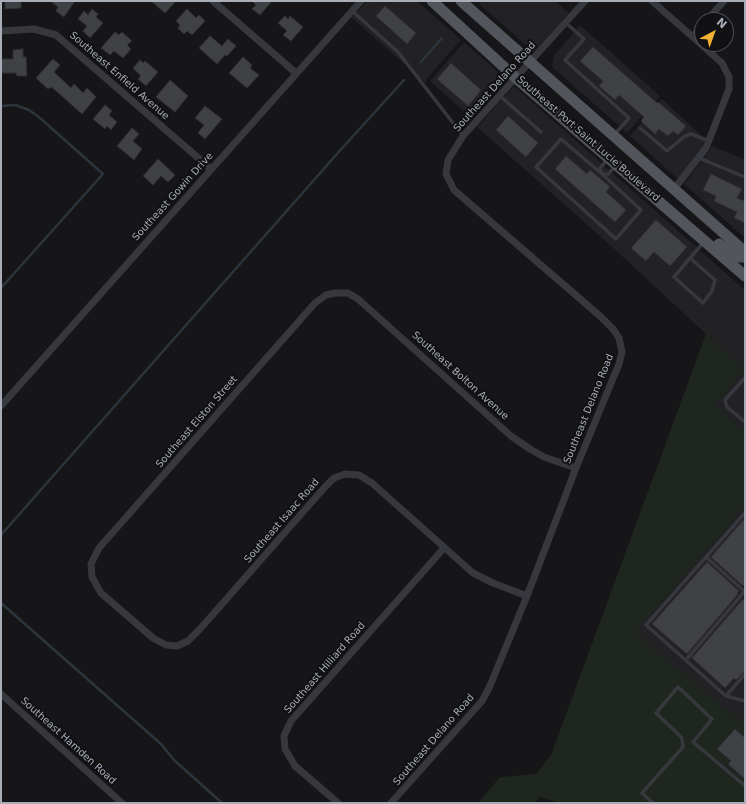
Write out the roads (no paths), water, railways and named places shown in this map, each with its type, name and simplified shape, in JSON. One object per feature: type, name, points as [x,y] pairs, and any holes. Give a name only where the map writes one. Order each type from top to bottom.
[{"type":"main road","name":"Southeast Port Saint Lucie Boulevard","points":[[432,1],[516,78],[745,276]]},
{"type":"main road","name":"Southeast Port Saint Lucie Boulevard","points":[[461,1],[745,252]]},
{"type":"main road","points":[[682,221],[695,223],[729,252],[745,257]]},
{"type":"street","points":[[214,1],[296,74]]},
{"type":"street","name":"Southeast Delano Road","points":[[391,803],[482,701],[489,688],[619,364],[622,352],[619,338],[613,329],[600,316],[454,190],[446,174],[448,160],[463,136],[585,1]]},
{"type":"street","points":[[652,1],[722,63],[729,77],[729,89],[709,142],[699,158],[674,189]]},
{"type":"street","points":[[714,12],[724,1]]},
{"type":"street","name":"Southeast Gowin Drive","points":[[1,406],[352,11],[357,2]]},
{"type":"street","name":"Southeast Enfield Avenue","points":[[1,31],[34,29],[56,35],[211,169]]},
{"type":"street","name":"Southeast Bolton Avenue","points":[[335,293],[348,293],[358,299],[511,436],[530,449],[544,456],[576,468]]},
{"type":"street","name":"Southeast Elston Street","points":[[92,577],[91,564],[99,548],[315,303],[326,296],[335,293]]},
{"type":"street","name":"Southeast Isaac Road","points":[[92,577],[101,593],[153,638],[166,644],[177,646],[188,641],[200,629],[324,488],[334,478],[345,474],[359,475],[372,483],[473,573],[493,584],[527,596]]},
{"type":"street","name":"Southeast Hilliard Road","points":[[338,803],[296,766],[285,749],[284,736],[291,721],[444,548]]},
{"type":"street","name":"Southeast Hamden Road","points":[[1,694],[122,803]]},
{"type":"lane","points":[[352,11],[398,52],[463,136]]},
{"type":"lane","points":[[566,23],[584,39],[564,60],[629,118],[614,136]]},
{"type":"lane","points":[[500,96],[541,132]]},
{"type":"lane","points":[[640,128],[667,151],[685,136],[691,134],[709,142]]},
{"type":"lane","points":[[613,161],[600,168],[602,174],[641,210],[616,239],[536,167],[561,140],[602,174],[608,174],[613,161]]},
{"type":"lane","points":[[699,158],[745,177]]},
{"type":"lane","points":[[690,258],[715,280],[712,292],[703,303],[674,277],[704,240]]},
{"type":"lane","points":[[745,378],[725,400],[727,407],[745,422]]},
{"type":"lane","points":[[745,513],[646,625],[726,696],[745,701]]},
{"type":"lane","points":[[686,660],[745,592],[706,557]]},
{"type":"lane","points":[[726,696],[745,674]]},
{"type":"lane","points":[[653,803],[642,793],[683,747],[680,736],[656,713],[678,687],[712,719],[693,742],[745,786]]},
{"type":"waterway","points":[[421,62],[442,38]]},
{"type":"waterway","points":[[1,535],[404,80]]},
{"type":"waterway","points":[[1,106],[15,105],[29,110],[103,174],[1,288]]},
{"type":"waterway","points":[[1,603],[161,744],[174,760],[222,803]]}]
